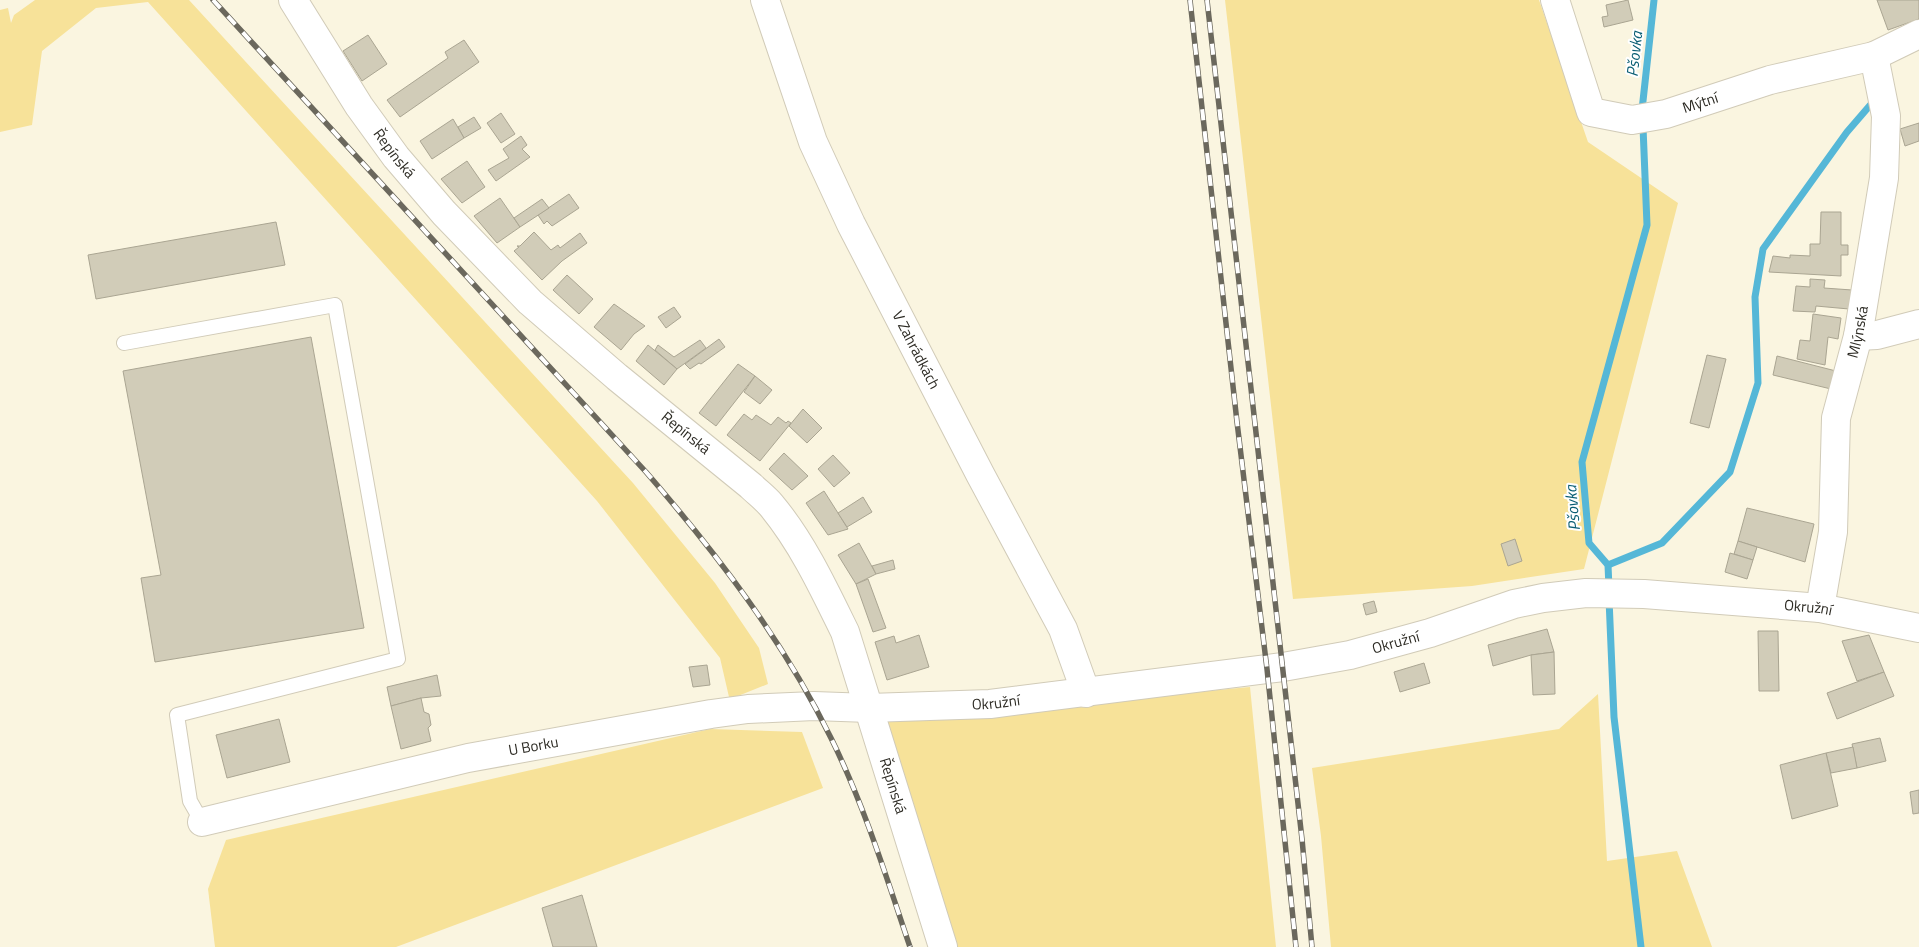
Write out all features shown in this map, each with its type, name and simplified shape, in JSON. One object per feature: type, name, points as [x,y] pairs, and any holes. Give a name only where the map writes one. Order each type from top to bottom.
[{"type":"street","name":"Řepínská","points":[[293,0],[359,106],[396,157],[444,213],[530,302],[617,377],[730,468],[771,505],[794,538],[821,584],[841,624],[943,947]]},
{"type":"street","name":"V Zahrádkách","points":[[765,0],[813,142],[838,197],[980,474],[1063,629],[1086,693]]},
{"type":"street","name":"Mýtní","points":[[1556,0],[1591,112],[1632,120],[1666,114],[1770,80],[1874,56],[1919,34]]},
{"type":"street","name":"Mlýnská","points":[[1820,608],[1832,532],[1836,418],[1858,336],[1884,178],[1886,116],[1874,56]]},
{"type":"street","points":[[1858,336],[1877,335],[1919,324]]},
{"type":"street","name":"Okružní","points":[[869,708],[990,704],[1282,667],[1350,655],[1430,633],[1514,604],[1543,598],[1586,593],[1644,594],[1820,608],[1919,628]]},
{"type":"street","name":"U Borku","points":[[202,822],[468,758],[712,714],[748,709],[814,706],[869,708]]},
{"type":"lane","points":[[124,343],[335,306],[398,660],[177,715],[190,801],[202,822]]},
{"type":"shaded area","points":[[35,0],[189,0],[633,483],[715,583],[759,648],[768,684],[733,698],[729,697],[720,658],[597,501],[148,2],[96,8],[42,51],[32,125],[0,132],[0,10],[8,8],[11,23],[14,15]]},
{"type":"shaded area","points":[[1225,0],[1539,0],[1588,142],[1678,203],[1584,569],[1472,586],[1293,599]]},
{"type":"shaded area","points":[[1250,687],[1276,947],[956,947],[885,721]]},
{"type":"shaded area","points":[[1598,694],[1607,861],[1677,851],[1712,947],[1331,947],[1321,836],[1312,768],[1559,729]]},
{"type":"shaded area","points":[[710,729],[802,732],[823,788],[396,947],[215,947],[208,889],[226,840]]},
{"type":"building","points":[[1628,0],[1633,20],[1604,27],[1602,17],[1608,16],[1606,5]]},
{"type":"building","points":[[1877,0],[1919,0],[1919,19],[1888,30]]},
{"type":"building","points":[[368,35],[387,64],[362,81],[343,51]]},
{"type":"building","points":[[464,40],[479,62],[400,117],[387,100],[448,58],[445,52]]},
{"type":"building","points":[[501,113],[515,134],[501,143],[487,123]]},
{"type":"building","points":[[474,117],[481,128],[464,138],[458,127]]},
{"type":"building","points":[[453,119],[464,138],[432,159],[420,141]]},
{"type":"building","points":[[1919,123],[1919,141],[1905,146],[1900,129]]},
{"type":"building","points":[[521,136],[527,145],[522,149],[530,157],[496,181],[488,170],[509,158],[503,149]]},
{"type":"building","points":[[467,161],[485,187],[462,203],[441,179]]},
{"type":"building","points":[[569,194],[579,208],[552,226],[547,221],[544,224],[538,215]]},
{"type":"building","points":[[500,198],[520,227],[497,243],[474,216]]},
{"type":"building","points":[[542,199],[549,208],[520,227],[514,218]]},
{"type":"building","points":[[1821,212],[1841,212],[1841,245],[1848,245],[1848,255],[1841,255],[1841,276],[1769,272],[1773,256],[1790,258],[1790,255],[1810,256],[1810,244],[1820,244]]},
{"type":"building","points":[[276,222],[285,265],[96,299],[88,255]]},
{"type":"building","points":[[534,232],[551,250],[558,245],[560,248],[580,233],[587,243],[562,261],[542,280],[514,251],[519,247],[517,246],[520,246]]},
{"type":"building","points":[[567,275],[593,299],[579,314],[553,290]]},
{"type":"building","points":[[1810,279],[1825,280],[1824,288],[1852,290],[1849,309],[1816,306],[1815,312],[1793,311],[1796,286],[1810,287]]},
{"type":"building","points":[[614,304],[645,326],[634,334],[621,350],[594,327]]},
{"type":"building","points":[[674,307],[681,317],[666,328],[658,317]]},
{"type":"building","points":[[1813,314],[1841,318],[1838,339],[1828,337],[1825,365],[1797,359],[1800,340],[1810,341]]},
{"type":"building","points":[[311,337],[364,628],[155,662],[141,578],[161,575],[123,371]]},
{"type":"building","points":[[719,339],[725,347],[701,364],[699,363],[690,369],[685,364]]},
{"type":"building","points":[[700,340],[706,348],[677,369],[655,350],[658,345],[674,357]]},
{"type":"building","points":[[648,345],[677,369],[664,385],[636,361]]},
{"type":"building","points":[[1707,355],[1726,359],[1709,428],[1690,423]]},
{"type":"building","points":[[1777,356],[1836,371],[1831,389],[1773,375]]},
{"type":"building","points":[[738,364],[755,376],[716,426],[699,413]]},
{"type":"building","points":[[755,376],[772,390],[760,404],[744,392]]},
{"type":"building","points":[[803,409],[822,428],[807,443],[789,426]]},
{"type":"building","points":[[744,414],[752,420],[756,415],[771,425],[778,417],[786,423],[788,421],[791,423],[760,461],[727,435]]},
{"type":"building","points":[[784,453],[808,476],[792,490],[769,469]]},
{"type":"building","points":[[833,455],[850,473],[834,487],[818,469]]},
{"type":"building","points":[[824,491],[848,529],[828,535],[806,503]]},
{"type":"building","points":[[863,497],[872,512],[847,527],[838,513]]},
{"type":"building","points":[[1747,508],[1814,524],[1805,562],[1738,541]]},
{"type":"building","points":[[1515,539],[1522,561],[1508,566],[1501,544]]},
{"type":"building","points":[[1738,541],[1757,547],[1753,560],[1734,554]]},
{"type":"building","points":[[859,543],[876,574],[856,584],[838,555]]},
{"type":"building","points":[[1730,553],[1753,560],[1747,579],[1725,572]]},
{"type":"building","points":[[893,560],[895,569],[876,574],[872,566]]},
{"type":"building","points":[[868,579],[886,628],[873,632],[856,584]]},
{"type":"building","points":[[1374,601],[1377,612],[1366,615],[1363,604]]},
{"type":"building","points":[[1547,629],[1554,652],[1531,655],[1493,666],[1488,645]]},
{"type":"building","points":[[1758,631],[1778,631],[1779,691],[1759,691]]},
{"type":"building","points":[[919,635],[929,667],[887,680],[875,642],[894,636],[896,643]]},
{"type":"building","points":[[1869,635],[1884,672],[1857,681],[1842,641]]},
{"type":"building","points":[[1554,652],[1555,694],[1533,695],[1531,655]]},
{"type":"building","points":[[1424,663],[1430,683],[1400,692],[1394,672]]},
{"type":"building","points":[[707,665],[710,685],[693,687],[689,667]]},
{"type":"building","points":[[1884,672],[1894,696],[1837,719],[1827,693]]},
{"type":"building","points":[[437,675],[441,696],[421,698],[391,706],[387,687]]},
{"type":"building","points":[[421,698],[424,712],[429,714],[431,725],[428,728],[431,741],[401,749],[391,706]]},
{"type":"building","points":[[279,719],[290,762],[227,778],[216,735]]},
{"type":"building","points":[[1880,738],[1886,761],[1857,768],[1852,744]]},
{"type":"building","points":[[1853,747],[1857,768],[1831,773],[1826,753]]},
{"type":"building","points":[[1826,753],[1838,806],[1792,819],[1780,765]]},
{"type":"building","points":[[1919,790],[1919,813],[1913,814],[1910,792]]},
{"type":"building","points":[[582,895],[597,947],[553,947],[542,908]]},
{"type":"waterway","name":"Pšovka","points":[[1642,110],[1654,0]]},
{"type":"waterway","points":[[1608,565],[1662,543],[1730,472],[1758,383],[1755,297],[1763,249],[1847,132],[1872,103]]},
{"type":"waterway","name":"Pšovka","points":[[1609,588],[1608,565],[1589,543],[1582,462],[1647,225],[1643,127]]},
{"type":"waterway","name":"Pšovka","points":[[1609,599],[1614,717],[1641,947]]},
{"type":"railway","points":[[213,0],[646,472],[723,566],[770,632],[792,667],[831,738],[854,789],[874,841],[910,947]]},
{"type":"railway","points":[[1190,0],[1237,422],[1267,669],[1296,947]]},
{"type":"railway","points":[[1207,0],[1302,839],[1312,947]]}]
